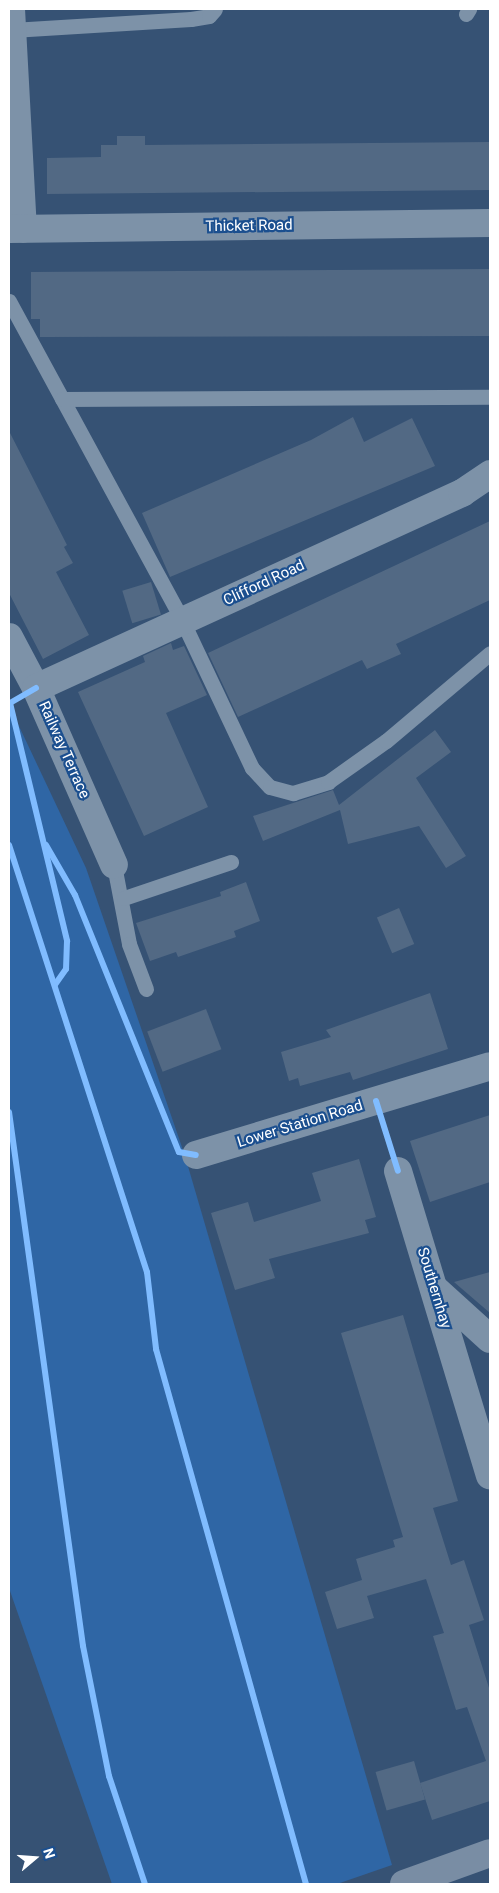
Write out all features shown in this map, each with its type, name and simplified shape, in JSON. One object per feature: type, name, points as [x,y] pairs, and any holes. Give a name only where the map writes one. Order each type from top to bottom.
[{"type":"street","points":[[11,19],[16,229]]},
{"type":"street","name":"Thicket Road","points":[[16,229],[490,223]]},
{"type":"street","name":"Clifford Road","points":[[36,688],[462,493],[490,474]]},
{"type":"street","name":"Railway Terrace","points":[[9,637],[36,688],[114,865]]},
{"type":"street","name":"Lower Station Road","points":[[196,1155],[490,1066]]},
{"type":"street","name":"Southernhay","points":[[398,1171],[490,1475]]},
{"type":"street","points":[[435,1289],[490,1339]]},
{"type":"street","points":[[404,1884],[490,1853]]},
{"type":"lane","points":[[11,19],[191,19],[209,16],[215,9]]},
{"type":"lane","points":[[9,301],[182,620],[252,768],[270,786],[293,793],[328,782],[386,741],[490,653]]},
{"type":"lane","points":[[62,399],[490,397]]},
{"type":"lane","points":[[124,898],[231,862]]},
{"type":"lane","points":[[114,865],[124,898],[129,944],[146,989]]},
{"type":"shaded area","points":[[9,705],[86,868],[185,1156],[392,1865],[337,1884],[112,1884],[9,1588]]},
{"type":"building","points":[[117,136],[145,136],[145,145],[490,142],[490,190],[47,194],[47,158],[101,157],[101,145],[117,145]]},
{"type":"building","points":[[490,269],[490,336],[40,337],[40,319],[31,319],[31,272]]},
{"type":"building","points":[[353,417],[364,442],[412,418],[435,466],[170,577],[142,513],[311,440]]},
{"type":"building","points":[[9,431],[67,545],[64,547],[73,563],[56,572],[89,635],[43,659],[9,593]]},
{"type":"building","points":[[490,521],[490,600],[396,644],[401,654],[367,669],[362,660],[238,717],[208,653]]},
{"type":"building","points":[[151,582],[161,615],[132,623],[122,591]]},
{"type":"building","points":[[171,643],[173,650],[184,646],[207,695],[166,713],[208,807],[144,836],[78,692],[145,662],[143,656]]},
{"type":"building","points":[[435,730],[451,752],[416,778],[466,856],[446,868],[419,826],[348,844],[340,810],[263,841],[253,816],[333,790],[339,805]]},
{"type":"building","points":[[246,882],[260,921],[234,931],[236,937],[178,957],[176,952],[150,961],[136,923],[221,896],[220,892]]},
{"type":"building","points":[[399,908],[414,944],[392,953],[377,917]]},
{"type":"building","points":[[430,993],[448,1049],[353,1080],[350,1072],[300,1086],[298,1078],[289,1081],[281,1052],[331,1037],[326,1030]]},
{"type":"building","points":[[206,1009],[221,1049],[163,1072],[147,1032]]},
{"type":"building","points":[[490,1115],[490,1182],[430,1202],[410,1141]]},
{"type":"building","points":[[359,1159],[376,1217],[365,1220],[369,1233],[269,1259],[275,1278],[235,1290],[211,1213],[248,1202],[254,1222],[321,1201],[312,1173]]},
{"type":"building","points":[[490,1272],[490,1313],[454,1282]]},
{"type":"building","points":[[403,1315],[458,1501],[433,1508],[451,1565],[464,1560],[484,1620],[469,1625],[490,1691],[490,1801],[432,1820],[420,1783],[486,1761],[467,1707],[456,1710],[433,1636],[444,1633],[426,1579],[367,1596],[374,1618],[337,1629],[325,1592],[362,1580],[356,1559],[395,1547],[393,1540],[403,1537],[341,1333]]},
{"type":"building","points":[[414,1761],[425,1799],[387,1810],[376,1772]]},
{"type":"cycle path","points":[[36,688],[10,703],[67,941],[66,969],[55,985]]},
{"type":"cycle path","points":[[9,845],[147,1272],[156,1349],[306,1884]]},
{"type":"cycle path","points":[[46,845],[75,895],[179,1152],[196,1155]]},
{"type":"cycle path","points":[[376,1101],[398,1171]]},
{"type":"cycle path","points":[[9,1112],[83,1646],[109,1776],[145,1884]]}]
